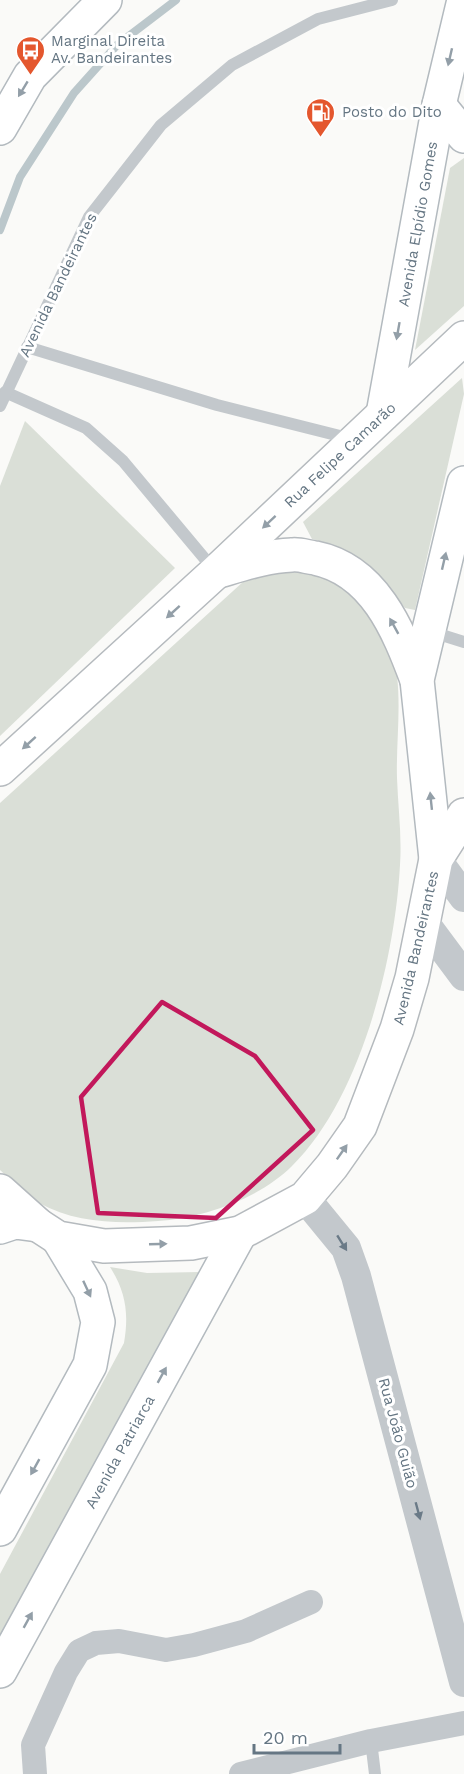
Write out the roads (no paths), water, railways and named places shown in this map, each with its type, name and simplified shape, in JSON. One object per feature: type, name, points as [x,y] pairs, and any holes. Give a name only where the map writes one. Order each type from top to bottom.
[{"type":"main road","points":[[0,128],[30,76],[105,0]]},
{"type":"main road","name":"Avenida Elpídio Gomes","points":[[383,414],[439,105],[464,0]]},
{"type":"main road","points":[[439,105],[464,136]]},
{"type":"main road","name":"Rua Felipe Camarão","points":[[216,572],[464,338]]},
{"type":"main road","points":[[417,680],[464,483]]},
{"type":"main road","points":[[0,769],[216,572],[256,560],[294,554],[325,560],[351,572],[372,591],[386,612],[403,642],[417,680]]},
{"type":"main road","name":"Avenida Bandeirantes","points":[[0,1227],[15,1222],[104,1246],[191,1243],[240,1233],[305,1198],[332,1166],[360,1126],[397,1029],[412,978],[436,859],[417,680]]},
{"type":"main road","points":[[436,859],[464,815]]},
{"type":"main road","points":[[0,1191],[48,1231],[90,1291],[98,1322],[90,1365],[0,1529]]},
{"type":"main road","name":"Avenida Patriarca","points":[[0,1671],[240,1233]]},
{"type":"street","points":[[436,859],[464,897]]},
{"type":"street","points":[[423,921],[464,976]]},
{"type":"street","name":"Rua João Guião","points":[[305,1198],[346,1248],[356,1276],[464,1682]]},
{"type":"street","points":[[35,1774],[33,1745],[66,1672],[79,1651],[96,1643],[118,1641],[166,1650],[194,1645],[246,1631],[311,1602]]},
{"type":"street","points":[[242,1774],[371,1742],[464,1723]]},
{"type":"lane","name":"Avenida Bandeirantes","points":[[0,406],[89,217],[161,125],[232,65],[318,18],[392,0]]},
{"type":"lane","points":[[27,347],[217,405],[356,440]]},
{"type":"lane","points":[[5,392],[86,428],[123,461],[216,572]]},
{"type":"lane","points":[[428,630],[464,642]]},
{"type":"lane","points":[[371,1742],[375,1774]]},
{"type":"waterway","points":[[0,230],[20,177],[74,93],[117,45],[176,0]]},
{"type":"place","name":"Marginal Direita Av. Bandeirantes","points":[[30,76]]},
{"type":"place","name":"Posto do Dito","points":[[321,138]]}]
